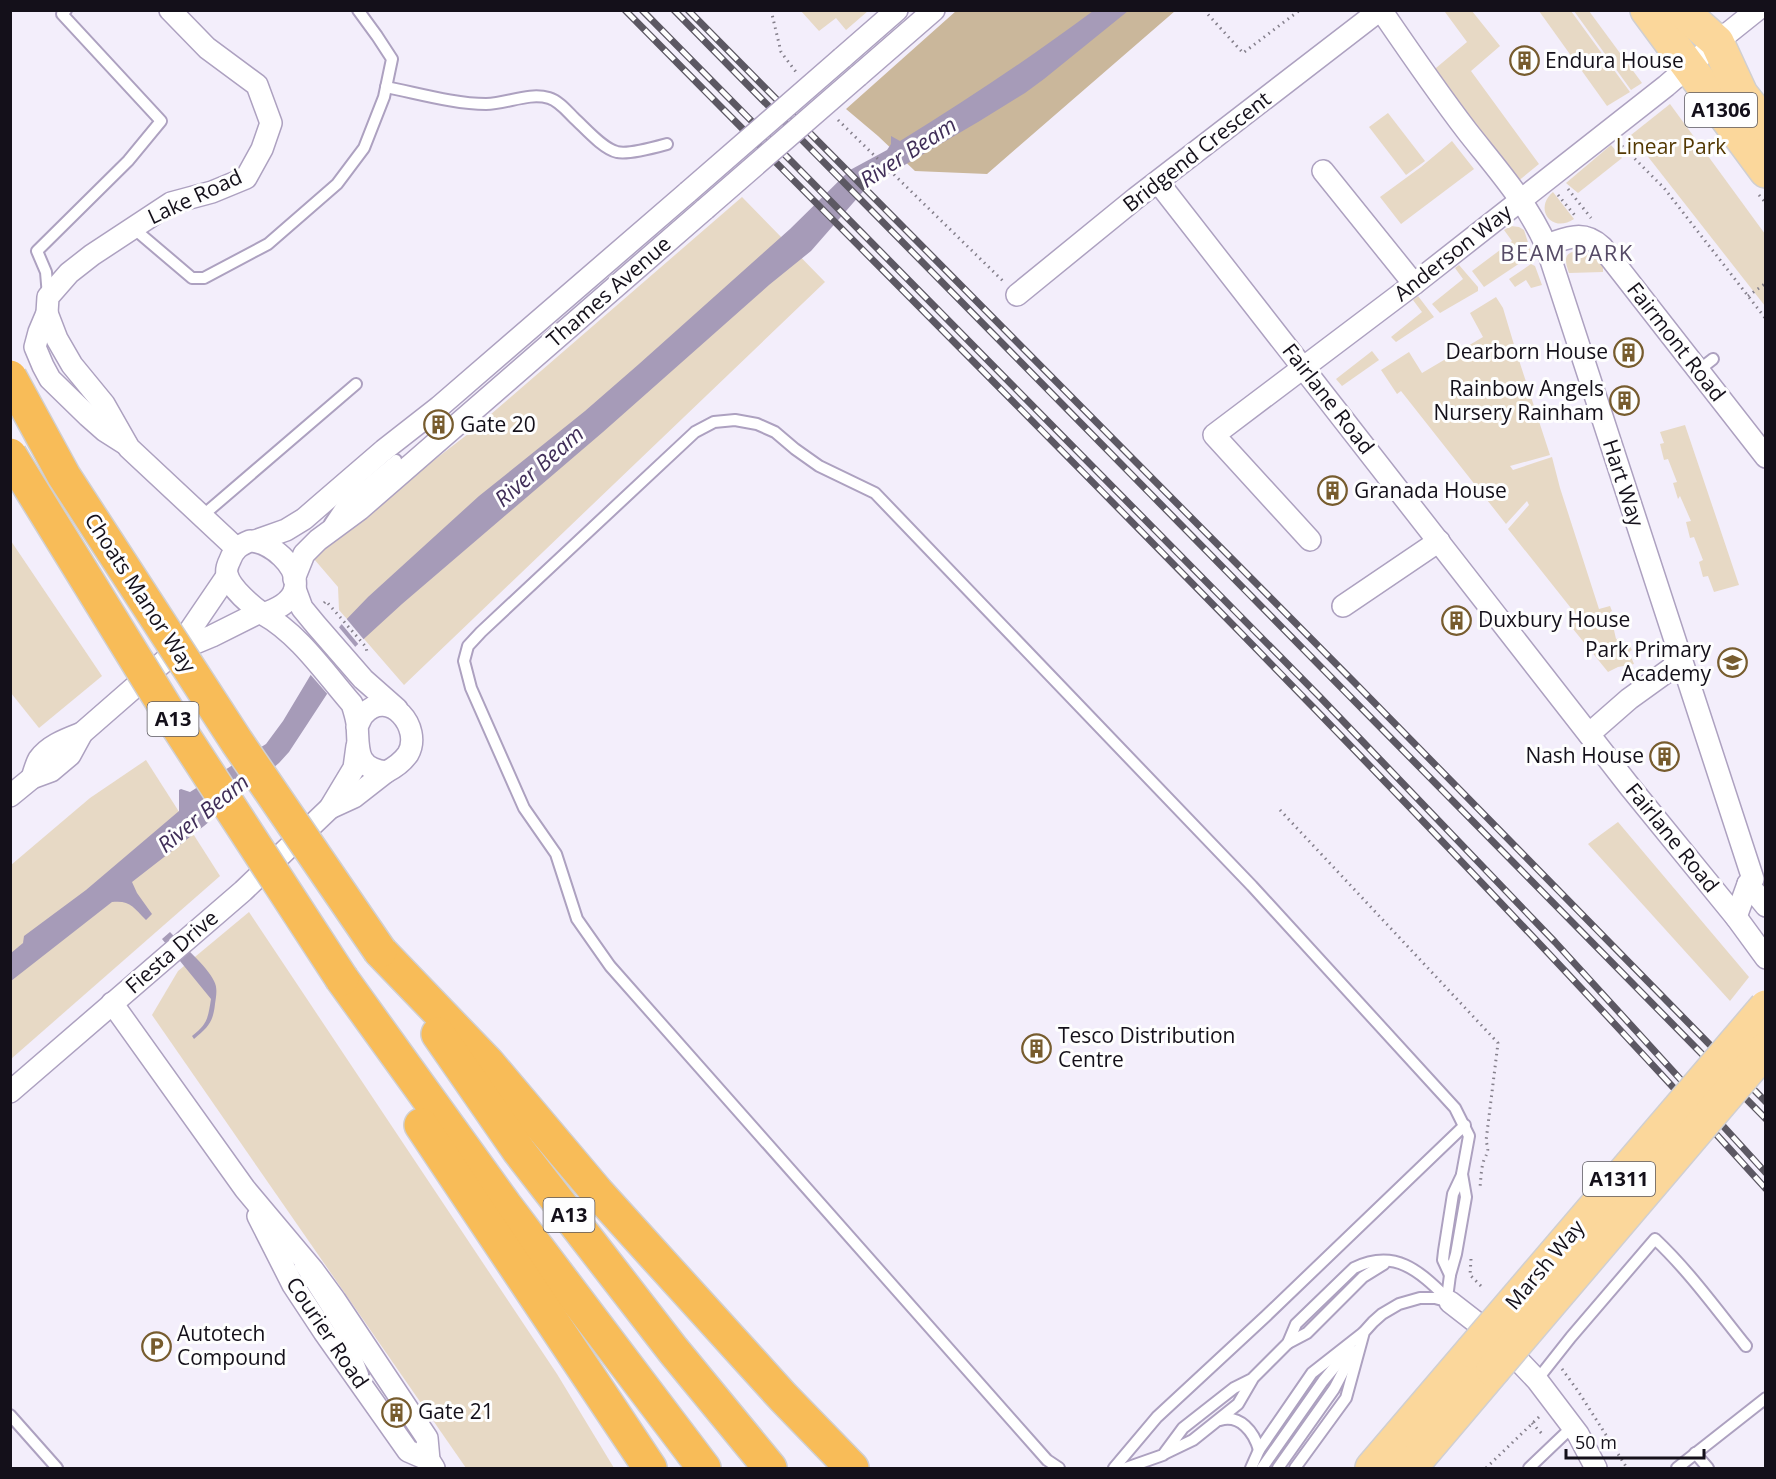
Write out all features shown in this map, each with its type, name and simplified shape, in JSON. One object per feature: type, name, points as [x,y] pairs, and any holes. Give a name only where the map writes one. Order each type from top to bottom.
[{"type":"highway","name":"Choats Manor Way","points":[[10,377],[71,486],[237,742],[381,951]]},
{"type":"highway","name":"Choats Manor Way","points":[[10,455],[172,718],[342,979]]},
{"type":"highway","name":"A13","points":[[381,951],[519,1151],[673,1350],[770,1468]]},
{"type":"highway","name":"A13","points":[[381,951],[488,1063],[635,1234],[783,1397],[852,1468]]},
{"type":"highway","name":"A13","points":[[342,979],[416,1118],[650,1468]]},
{"type":"highway","name":"A13","points":[[342,979],[505,1205],[704,1468]]},
{"type":"main road","name":"A1306","points":[[1647,10],[1766,171]]},
{"type":"main road","name":"A1306","points":[[1681,10],[1717,42],[1741,94],[1766,126]]},
{"type":"main road","name":"Marsh Way","points":[[1410,1468],[1483,1360],[1766,1006]]},
{"type":"main road","name":"Marsh Way","points":[[1372,1468],[1483,1360],[1766,1049]]},
{"type":"street","name":"Lake Road","points":[[170,10],[207,48],[257,85],[271,123],[262,149],[246,178],[212,192],[171,203],[132,227],[69,273],[47,305],[35,347],[50,379],[105,431],[127,445],[201,517],[246,545]]},
{"type":"street","name":"Thames Avenue","points":[[246,545],[286,530],[304,519],[438,408],[897,10]]},
{"type":"street","name":"Thames Avenue","points":[[295,584],[304,554],[318,540],[360,509],[934,10]]},
{"type":"street","name":"Bridgend Crescent","points":[[1017,296],[1136,198],[1380,10],[1467,130],[1522,199]]},
{"type":"street","name":"Anderson Way","points":[[1310,540],[1214,435],[1604,138],[1620,122],[1689,68],[1757,10]]},
{"type":"street","points":[[1323,171],[1414,284]]},
{"type":"street","name":"Fairlane Road","points":[[1158,182],[1766,958]]},
{"type":"street","name":"Hart Way","points":[[1522,199],[1546,245],[1753,879],[1748,884]]},
{"type":"street","name":"Fairmont Road","points":[[1546,245],[1579,236],[1594,239],[1706,364],[1766,457]]},
{"type":"street","points":[[1343,606],[1439,541]]},
{"type":"street","points":[[19,783],[49,750],[59,742],[82,733],[176,651],[227,576],[232,554],[246,545],[276,551],[289,566],[302,608],[370,686],[406,720],[410,730],[411,746],[407,756],[386,772],[372,769],[365,762],[359,755],[352,704],[296,639],[239,593],[227,576]]},
{"type":"street","points":[[176,651],[283,604],[290,597],[295,584]]},
{"type":"street","points":[[1589,734],[1629,699],[1672,668],[1680,653]]},
{"type":"street","points":[[357,736],[363,714],[372,708],[382,705],[397,710]]},
{"type":"street","name":"Fiesta Drive","points":[[10,1092],[243,891],[330,808],[354,768],[357,736]]},
{"type":"street","name":"Fiesta Drive","points":[[330,808],[354,797],[386,772]]},
{"type":"street","points":[[1748,884],[1766,906]]},
{"type":"street","points":[[1739,922],[1748,884]]},
{"type":"street","name":"Courier Road","points":[[112,1003],[277,1237],[335,1300],[428,1438],[432,1465]]},
{"type":"street","name":"Courier Road","points":[[277,1237],[299,1294],[324,1332],[408,1451],[432,1465]]},
{"type":"street","points":[[1448,1300],[1499,1340],[1537,1380],[1572,1427],[1596,1468]]},
{"type":"lane","points":[[47,305],[46,272],[37,251],[128,161],[161,121],[62,14],[66,10]]},
{"type":"lane","points":[[132,227],[192,278],[204,278],[268,244],[337,184],[364,148],[384,98],[392,59],[358,10]]},
{"type":"lane","points":[[386,87],[477,104],[538,96],[552,99],[591,135],[617,152],[667,144]]},
{"type":"lane","points":[[201,517],[356,384]]},
{"type":"lane","points":[[1059,1468],[1047,1460],[610,966],[577,919],[556,855],[524,808],[471,688],[464,661],[468,646],[474,639],[695,432],[714,422],[735,420],[757,424],[775,432],[819,466],[875,493],[1252,886],[1455,1108],[1469,1136],[1462,1174],[1453,1194],[1444,1251],[1443,1260],[1450,1275],[1448,1300]]},
{"type":"lane","points":[[396,460],[416,425]]},
{"type":"lane","points":[[318,540],[342,505],[396,460],[431,446]]},
{"type":"lane","points":[[304,519],[342,505]]},
{"type":"lane","points":[[1114,1468],[1157,1417],[1465,1125]]},
{"type":"lane","points":[[277,1237],[353,1349],[375,1403]]},
{"type":"lane","points":[[1537,1380],[1655,1239],[1671,1254],[1746,1346]]},
{"type":"lane","points":[[1126,1468],[1162,1455],[1193,1440],[1238,1404],[1252,1379],[1288,1343],[1296,1324],[1354,1268],[1364,1263],[1390,1261],[1402,1263],[1422,1275],[1448,1300]]},
{"type":"lane","points":[[1262,1468],[1323,1381],[1382,1314],[1420,1298],[1448,1300]]},
{"type":"lane","points":[[1251,1468],[1260,1450],[1312,1373],[1364,1332]]},
{"type":"lane","points":[[1278,1468],[1334,1389],[1364,1332]]},
{"type":"lane","points":[[1295,1468],[1346,1398],[1364,1332]]},
{"type":"lane","points":[[353,1349],[393,1387]]},
{"type":"lane","points":[[1162,1455],[1183,1428],[1234,1388],[1252,1379]]},
{"type":"lane","points":[[1677,1468],[1766,1398]]},
{"type":"lane","points":[[10,1415],[57,1468]]},
{"type":"lane","points":[[1217,1421],[1228,1418],[1242,1424],[1257,1442],[1260,1450]]},
{"type":"lane","points":[[1529,1468],[1572,1427]]},
{"type":"lane","points":[[1695,1453],[1708,1468]]},
{"type":"path","points":[[1204,10],[1243,53],[1300,10]]},
{"type":"path","points":[[1604,138],[1664,188],[1766,319]]},
{"type":"path","points":[[869,150],[1017,296]]},
{"type":"path","points":[[1562,181],[1591,218]]},
{"type":"path","points":[[1557,193],[1579,221]]},
{"type":"path","points":[[1748,297],[1766,283]]},
{"type":"path","points":[[339,618],[366,647]]},
{"type":"path","points":[[1280,810],[1498,1043],[1486,1141],[1488,1155],[1483,1161],[1479,1196]]},
{"type":"path","points":[[1472,1252],[1470,1275],[1483,1288]]},
{"type":"path","points":[[1554,1358],[1628,1468]]},
{"type":"path","points":[[1485,1468],[1539,1416],[1545,1415]]},
{"type":"green space","points":[[801,11],[868,11],[846,30],[836,18],[819,31]]},
{"type":"green space","points":[[1472,11],[1500,46],[1471,71],[1539,164],[1517,182],[1430,73],[1467,42],[1445,12]]},
{"type":"green space","name":"Linear Park","points":[[1539,11],[1571,11],[1630,92],[1607,106]]},
{"type":"green space","points":[[1574,11],[1589,11],[1642,83],[1631,90]]},
{"type":"green space","name":"Linear Park","points":[[1670,104],[1765,234],[1765,306],[1631,135]]},
{"type":"green space","points":[[1388,113],[1425,161],[1406,175],[1369,127]]},
{"type":"green space","points":[[1452,141],[1474,169],[1401,224],[1380,197]]},
{"type":"green space","points":[[1611,145],[1622,158],[1578,193],[1566,183]]},
{"type":"green space","points":[[1553,192],[1574,219],[1559,224],[1548,218],[1545,206]]},
{"type":"green space","points":[[742,197],[825,282],[404,685],[339,610],[338,587],[314,559],[342,531],[468,434]]},
{"type":"green space","points":[[1511,226],[1524,230],[1532,255],[1484,287],[1472,271],[1512,241],[1504,230]]},
{"type":"green space","points":[[1582,249],[1591,253],[1603,267],[1603,272],[1569,273],[1566,263],[1567,256]]},
{"type":"green space","points":[[1531,264],[1535,266],[1542,285],[1531,288],[1526,280],[1515,287],[1509,279]]},
{"type":"green space","points":[[1459,265],[1478,287],[1478,291],[1440,313],[1432,304],[1463,279],[1455,268]]},
{"type":"green space","points":[[1418,296],[1434,317],[1396,342],[1391,337],[1422,312],[1413,300]]},
{"type":"green space","points":[[1496,297],[1503,308],[1550,455],[1510,466],[1513,470],[1552,457],[1599,609],[1610,606],[1616,639],[1620,638],[1622,645],[1629,644],[1632,650],[1629,652],[1634,664],[1618,667],[1608,672],[1569,624],[1578,617],[1508,529],[1529,505],[1527,501],[1506,524],[1401,391],[1397,394],[1381,370],[1409,352],[1422,373],[1483,337],[1470,313]]},
{"type":"green space","points":[[1372,351],[1379,360],[1342,386],[1336,379]]},
{"type":"green space","points":[[1685,425],[1739,585],[1714,592],[1708,576],[1703,577],[1699,562],[1703,560],[1694,537],[1690,538],[1686,522],[1691,521],[1680,496],[1678,499],[1673,483],[1677,482],[1668,459],[1664,460],[1660,444],[1664,443],[1660,432]]},
{"type":"green space","points":[[11,541],[102,676],[39,728],[11,693]]},
{"type":"green space","points":[[146,760],[220,876],[11,1059],[11,865],[90,798]]},
{"type":"green space","points":[[1618,822],[1749,977],[1730,1001],[1588,844]]},
{"type":"green space","points":[[249,912],[557,1374],[614,1468],[466,1468],[152,1015],[178,971]]},
{"type":"shaded area","points":[[956,11],[1175,11],[987,174],[915,171],[846,109]]},
{"type":"water","name":"River Beam","points":[[1093,11],[1128,11],[1025,93],[867,187],[811,251],[769,285],[355,647],[289,752],[279,763],[132,882],[152,914],[146,920],[127,903],[112,902],[11,981],[11,953],[23,943],[24,936],[86,890],[179,811],[179,790],[190,792],[266,744],[283,721],[340,626],[368,597],[479,496],[585,411],[639,364],[790,229],[850,170],[887,150],[891,144],[891,136],[900,141],[998,78]]},
{"type":"water","points":[[170,932],[206,969],[216,987],[211,1020],[194,1039],[192,1036],[206,1020],[211,999],[162,939]]},
{"type":"pier","points":[[345,617],[365,641],[360,646],[340,622]]},
{"type":"pier","points":[[337,625],[357,649],[330,697],[309,673]]},
{"type":"railway","points":[[625,10],[1345,740],[1487,888],[1766,1189]]},
{"type":"railway","points":[[642,10],[1319,696],[1555,942],[1766,1173]]},
{"type":"railway","points":[[674,10],[1766,1119]]},
{"type":"railway","points":[[688,10],[1355,683],[1766,1102]]},
{"type":"place","name":"Endura House","points":[[1524,61]]},
{"type":"place","name":"Dearborn House","points":[[1629,352]]},
{"type":"place","name":"Rainbow Angels Nursery Rainham","points":[[1625,401]]},
{"type":"place","name":"Gate 20","points":[[439,425]]},
{"type":"place","name":"Granada House","points":[[1333,491]]},
{"type":"place","name":"Duxbury House","points":[[1457,620]]},
{"type":"place","name":"Park Primary Academy","points":[[1732,662]]},
{"type":"place","name":"Nash House","points":[[1665,756]]},
{"type":"place","name":"Tesco Distribution Centre","points":[[1037,1048]]},
{"type":"place","name":"Autotech Compound","points":[[156,1346]]},
{"type":"place","name":"Gate 21","points":[[397,1412]]},
{"type":"district","name":"BEAM PARK","points":[[1567,253]]}]
